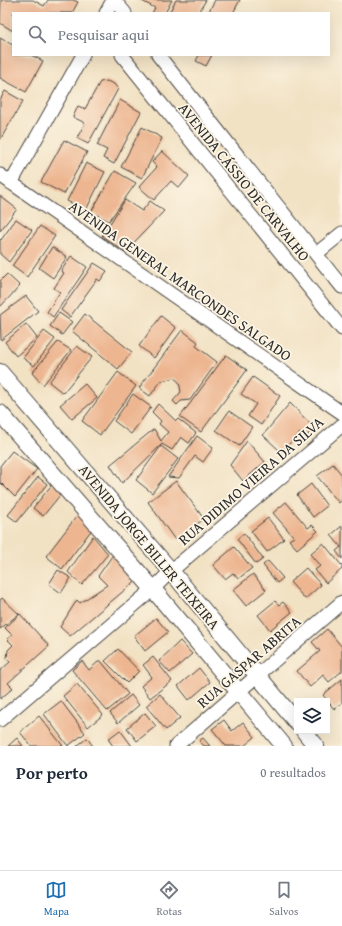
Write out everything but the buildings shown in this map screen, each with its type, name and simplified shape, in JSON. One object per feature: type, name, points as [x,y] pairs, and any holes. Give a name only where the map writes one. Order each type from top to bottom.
[{"type":"street","points":[[107,12],[114,0],[124,12]]},
{"type":"street","points":[[11,183],[82,56]]},
{"type":"street","name":"AVENIDA CÁSSIO DE CARVALHO","points":[[123,56],[342,329]]},
{"type":"street","name":"AVENIDA CÁSSIO DE CARVALHO","points":[[159,56],[342,287]]},
{"type":"street","name":"AVENIDA GENERAL MARCONDES SALGADO","points":[[0,175],[342,413]]},
{"type":"street","points":[[316,254],[342,233]]},
{"type":"street","name":"AVENIDA JORGE BILLER TEIXEIRA","points":[[2,379],[171,571],[294,719]]},
{"type":"street","name":"AVENIDA JORGE BILLER TEIXEIRA","points":[[0,412],[153,589],[284,746]]},
{"type":"street","name":"RUA DIDIMO VIEIRA DA SILVA","points":[[0,720],[342,425]]},
{"type":"street","name":"RUA GASPAR ABRITA","points":[[176,746],[342,602]]},
{"type":"street","points":[[306,734],[316,746]]}]
